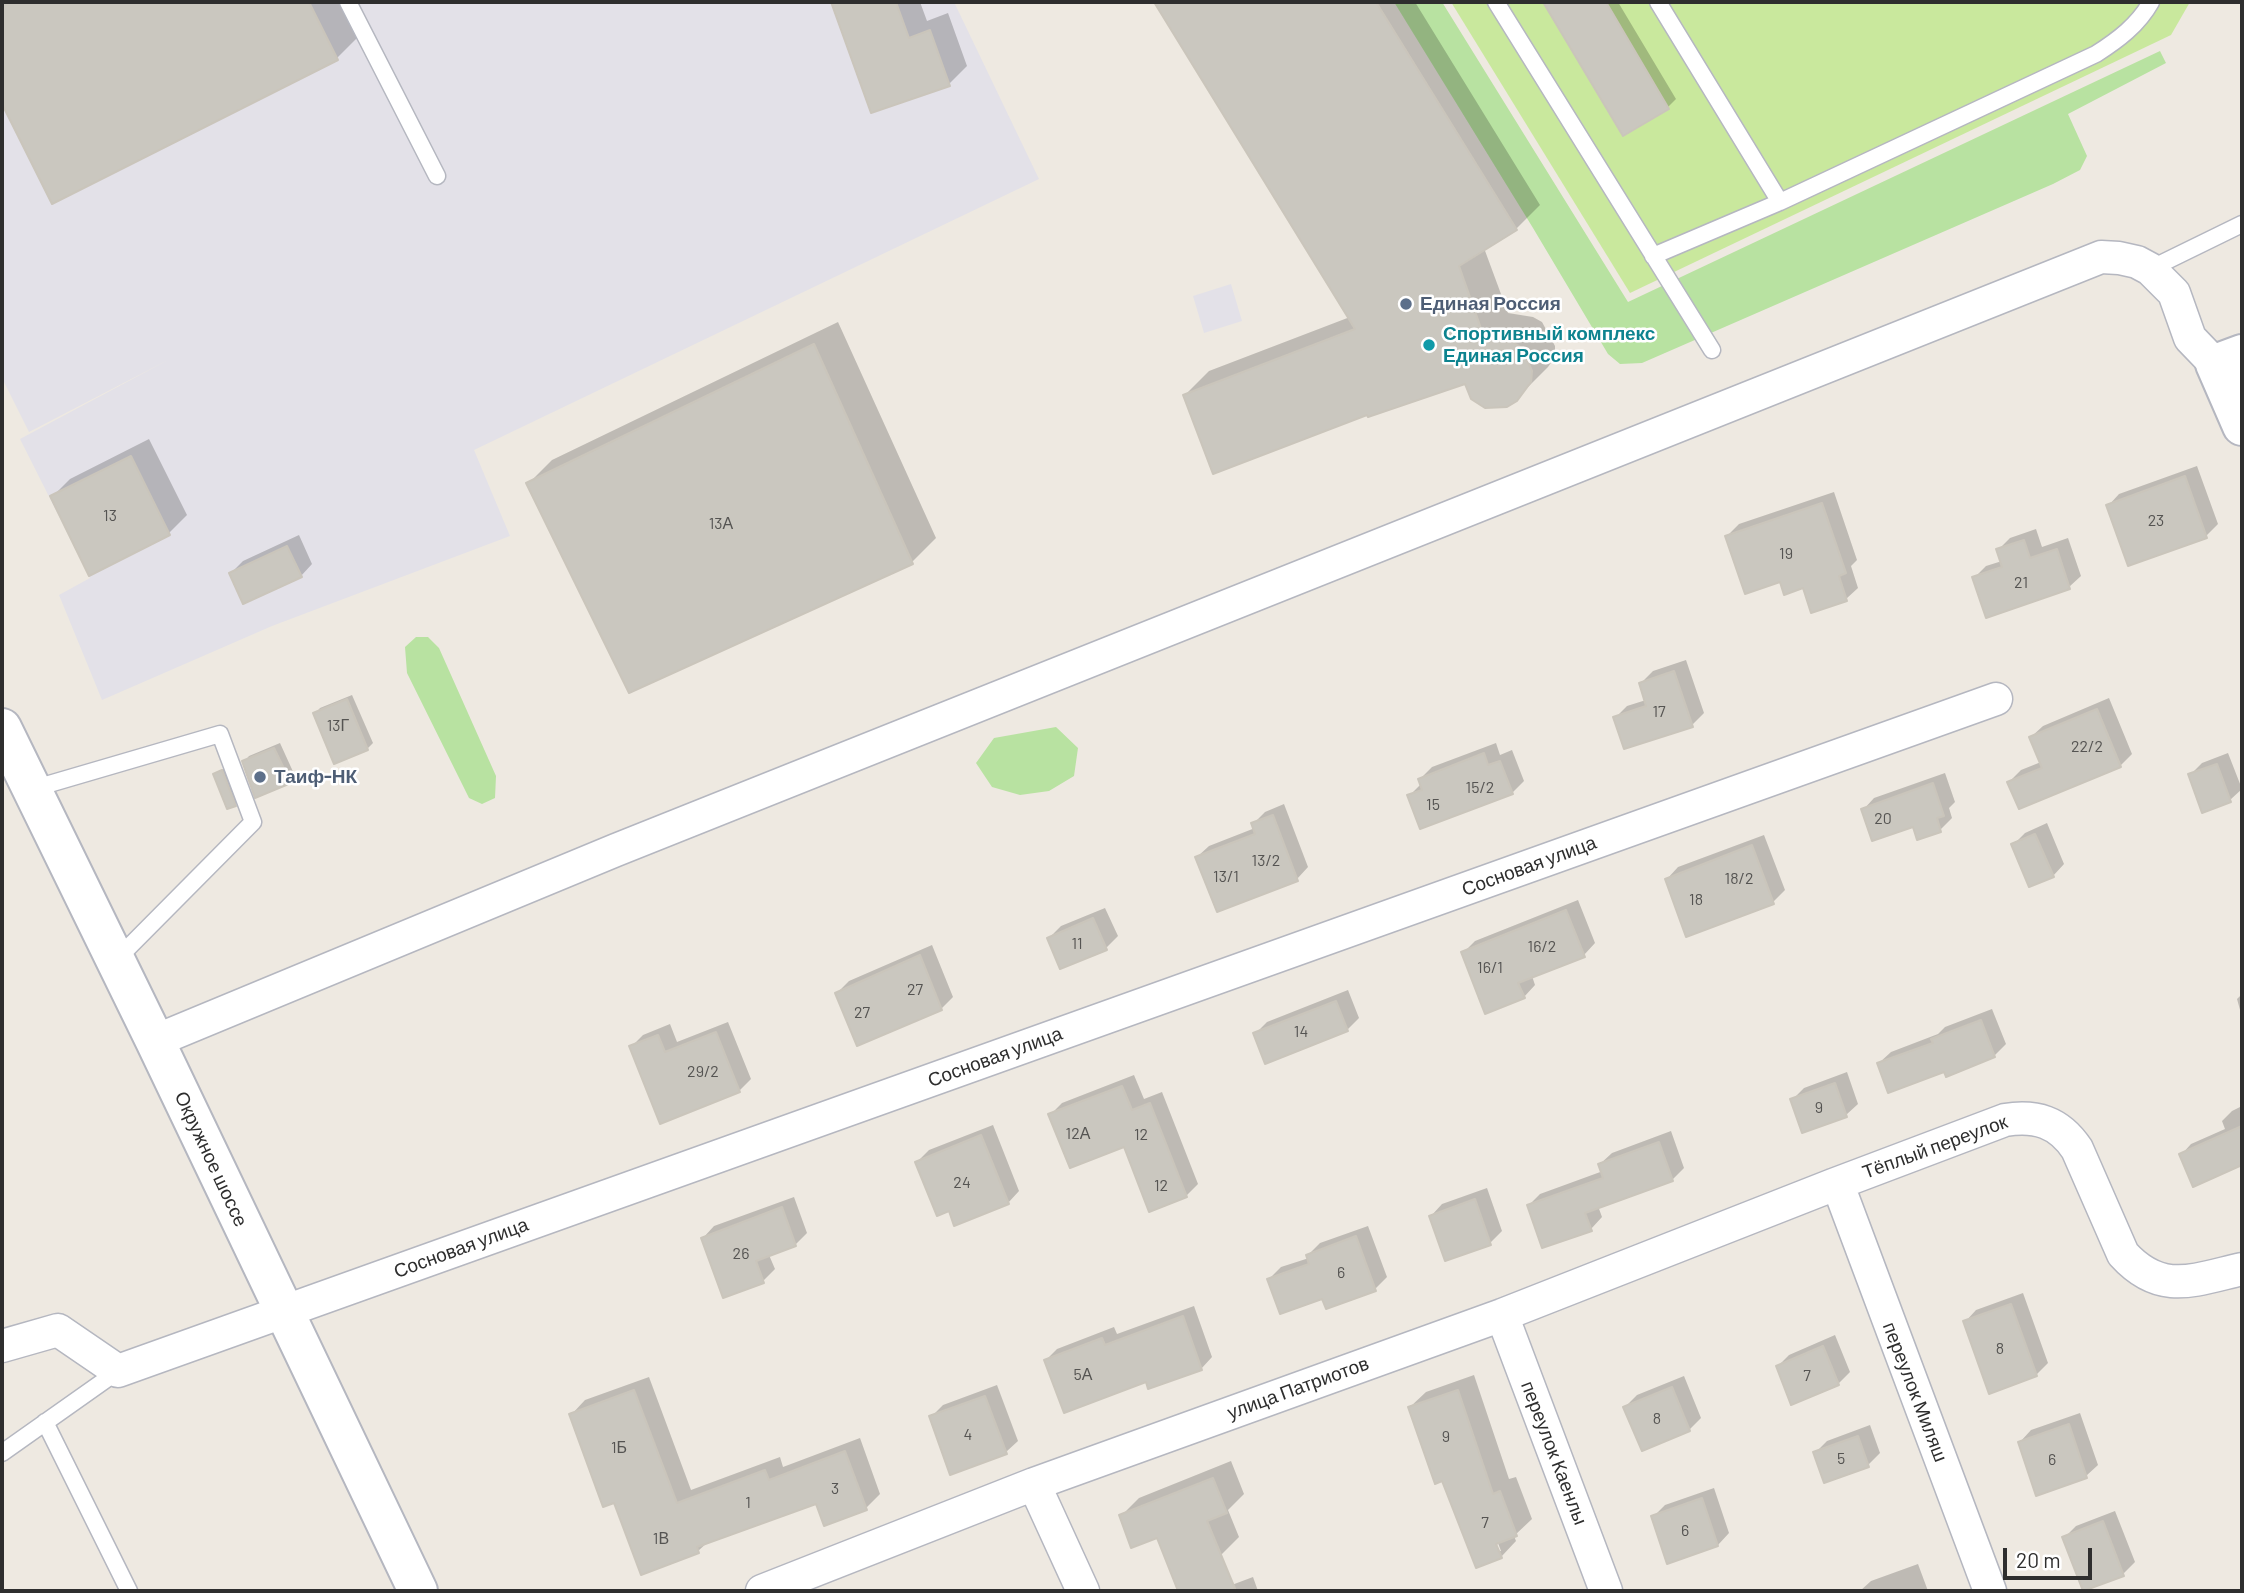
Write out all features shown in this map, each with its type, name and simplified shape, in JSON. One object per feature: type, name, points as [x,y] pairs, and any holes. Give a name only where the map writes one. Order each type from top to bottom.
[{"type":"street","points":[[155,1041],[629,845],[2101,257],[2128,260],[2150,269],[2174,293],[2190,338],[2229,359],[2242,426]]},
{"type":"street","name":"Сосновая улица","points":[[118,1371],[1996,699]]},
{"type":"street","name":"Окружное шоссе","points":[[2,728],[418,1591]]},
{"type":"street","name":"Тёплый переулок","points":[[1837,1189],[2005,1120],[2024,1117],[2041,1119],[2057,1127],[2077,1149],[2123,1254],[2135,1267],[2148,1276],[2165,1281],[2186,1282],[2242,1269]]},
{"type":"street","name":"улица Патриотов","points":[[762,1591],[1034,1483],[1502,1315],[1837,1189]]},
{"type":"street","name":"переулок Миляш","points":[[1837,1189],[1990,1591]]},
{"type":"street","name":"переулок Каенлы","points":[[1502,1315],[1605,1591]]},
{"type":"street","points":[[2,1346],[58,1329],[118,1371]]},
{"type":"street","points":[[1034,1483],[1083,1591]]},
{"type":"lane","points":[[348,2],[437,176]]},
{"type":"lane","points":[[1496,2],[1712,349]]},
{"type":"lane","points":[[1658,2],[1780,202]]},
{"type":"lane","points":[[1653,256],[1780,202],[2096,54],[2121,38],[2151,2]]},
{"type":"lane","points":[[2150,269],[2242,224]]},
{"type":"lane","points":[[32,789],[220,734],[253,821],[116,960]]},
{"type":"lane","points":[[2,1453],[118,1371]]},
{"type":"lane","points":[[46,1422],[128,1591]]},
{"type":"shaded area","points":[[2,2],[954,2],[1039,179],[474,450],[510,536],[272,626],[102,700],[59,595],[90,578],[20,439],[168,360],[29,432],[2,378]]},
{"type":"shaded area","points":[[1231,284],[1242,321],[1204,333],[1193,296]]},
{"type":"green space","points":[[1394,2],[1442,2],[1628,302],[2160,51],[2166,63],[2068,114],[2087,156],[2080,170],[1642,363],[1620,364],[1608,354]]},
{"type":"green space","points":[[1451,2],[2190,2],[2171,35],[1630,293]]},
{"type":"green space","points":[[416,637],[428,637],[439,648],[496,776],[495,798],[482,804],[469,798],[407,673],[405,647]]},
{"type":"green space","points":[[1056,727],[1078,748],[1074,776],[1049,791],[1020,795],[992,787],[976,763],[994,738]]},
{"type":"building","points":[[2,2],[309,2],[338,60],[52,204],[2,104]]},
{"type":"building","points":[[831,2],[896,2],[909,38],[930,30],[950,86],[871,113]]},
{"type":"building","points":[[1154,2],[1376,2],[1517,230],[1459,266],[1484,337],[1509,340],[1519,346],[1532,371],[1531,382],[1517,401],[1507,407],[1485,408],[1471,399],[1465,384],[1368,417],[1367,415],[1213,474],[1183,395],[1355,329]]},
{"type":"building","points":[[1543,2],[1606,2],[1669,109],[1623,136]]},
{"type":"building","points":[[814,344],[913,564],[629,693],[526,483]]},
{"type":"building","points":[[131,456],[170,535],[89,576],[50,496]]},
{"type":"building","points":[[2185,476],[2207,538],[2128,566],[2106,505]]},
{"type":"building","points":[[1822,503],[1846,573],[1839,576],[1847,601],[1811,613],[1803,588],[1784,595],[1780,582],[1745,594],[1725,536]]},
{"type":"building","points":[[2024,540],[2030,558],[2057,549],[2070,589],[1986,618],[1972,577],[2002,567],[1996,549]]},
{"type":"building","points":[[287,546],[302,577],[243,604],[229,573]]},
{"type":"building","points":[[1674,671],[1693,727],[1624,749],[1613,717],[1646,706],[1639,683]]},
{"type":"building","points":[[347,699],[368,750],[334,764],[313,713]]},
{"type":"building","points":[[2097,709],[2121,767],[2019,809],[2007,782],[2042,768],[2029,737]]},
{"type":"building","points":[[274,748],[291,783],[255,798],[242,761]]},
{"type":"building","points":[[1484,753],[1488,765],[1500,761],[1513,794],[1420,829],[1407,795],[1422,790],[1418,779]]},
{"type":"building","points":[[2217,764],[2231,802],[2202,813],[2188,774]]},
{"type":"building","points":[[222,770],[236,806],[227,809],[213,774]]},
{"type":"building","points":[[1933,783],[1944,816],[1937,818],[1941,832],[1917,840],[1913,827],[1872,841],[1861,809]]},
{"type":"building","points":[[1273,815],[1298,881],[1217,912],[1195,857],[1255,834],[1251,823]]},
{"type":"building","points":[[2035,834],[2054,877],[2029,887],[2011,844]]},
{"type":"building","points":[[1752,845],[1774,904],[1686,937],[1665,879]]},
{"type":"building","points":[[1566,910],[1585,957],[1518,983],[1525,998],[1485,1014],[1461,952]]},
{"type":"building","points":[[1093,918],[1107,950],[1060,969],[1047,938]]},
{"type":"building","points":[[920,955],[942,1010],[857,1046],[835,993]]},
{"type":"building","points":[[1336,1001],[1348,1031],[1265,1064],[1253,1033]]},
{"type":"building","points":[[1981,1020],[1995,1057],[1946,1077],[1944,1072],[1888,1093],[1877,1063],[1933,1043],[1931,1039]]},
{"type":"building","points":[[716,1032],[740,1092],[660,1124],[629,1046],[658,1035],[665,1052]]},
{"type":"building","points":[[1835,1083],[1847,1117],[1802,1133],[1790,1099]]},
{"type":"building","points":[[1122,1086],[1132,1110],[1150,1103],[1187,1197],[1149,1212],[1124,1147],[1070,1168],[1048,1114]]},
{"type":"building","points":[[2242,1126],[2242,1165],[2193,1187],[2179,1154]]},
{"type":"building","points":[[981,1135],[1009,1204],[954,1226],[949,1211],[937,1216],[915,1162]]},
{"type":"building","points":[[1659,1142],[1673,1181],[1585,1213],[1592,1231],[1542,1248],[1527,1205],[1603,1178],[1598,1164]]},
{"type":"building","points":[[1475,1199],[1491,1245],[1445,1261],[1429,1216]]},
{"type":"building","points":[[782,1207],[796,1246],[756,1261],[764,1283],[723,1298],[701,1238]]},
{"type":"building","points":[[1356,1236],[1376,1291],[1326,1309],[1322,1299],[1280,1314],[1267,1279],[1309,1264],[1306,1255]]},
{"type":"building","points":[[2011,1304],[2037,1376],[1989,1394],[1963,1321]]},
{"type":"building","points":[[1183,1316],[1202,1370],[1148,1389],[1146,1382],[1064,1413],[1044,1360],[1102,1338],[1105,1345]]},
{"type":"building","points":[[1823,1346],[1839,1385],[1791,1405],[1776,1366]]},
{"type":"building","points":[[1672,1387],[1690,1431],[1642,1451],[1623,1407]]},
{"type":"building","points":[[634,1390],[677,1503],[765,1470],[769,1480],[845,1451],[867,1510],[824,1526],[816,1504],[697,1547],[699,1553],[641,1575],[614,1503],[603,1507],[569,1414]]},
{"type":"building","points":[[1458,1390],[1493,1494],[1500,1491],[1517,1536],[1496,1544],[1502,1558],[1476,1568],[1442,1481],[1435,1484],[1408,1407]]},
{"type":"building","points":[[985,1396],[1007,1454],[950,1475],[929,1416]]},
{"type":"building","points":[[2069,1424],[2087,1478],[2036,1496],[2018,1442]]},
{"type":"building","points":[[1858,1436],[1869,1467],[1824,1483],[1813,1452]]},
{"type":"building","points":[[1213,1478],[1227,1513],[1207,1521],[1236,1591],[1178,1591],[1157,1538],[1131,1548],[1119,1515]]},
{"type":"building","points":[[1702,1498],[1718,1546],[1667,1564],[1651,1516]]},
{"type":"building","points":[[2103,1521],[2124,1576],[2083,1591],[2062,1537]]},
{"type":"place","name":"Единая Россия","points":[[1406,304]]},
{"type":"place","name":"Спортивный комплекс Единая Россия","points":[[1429,345]]},
{"type":"place","name":"Таиф-НК","points":[[260,777]]}]
